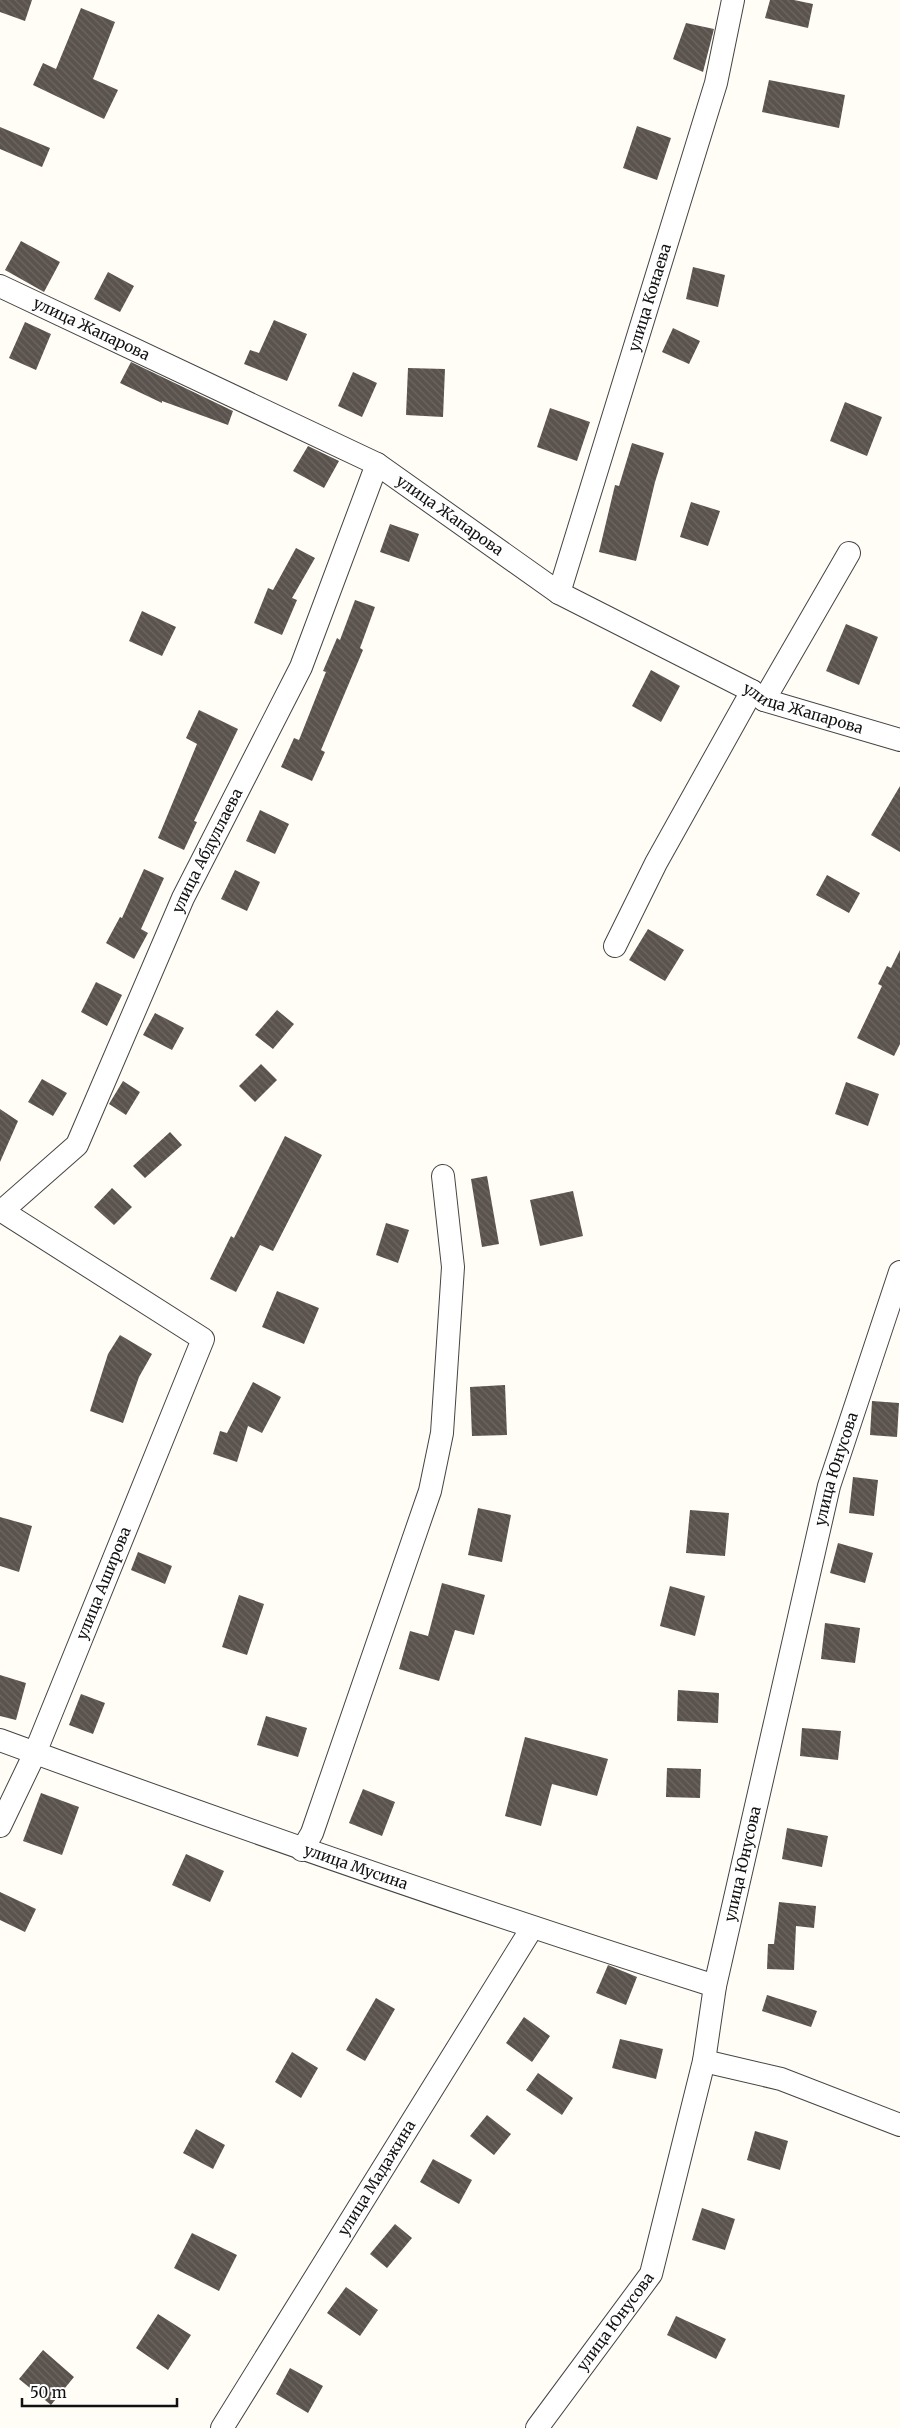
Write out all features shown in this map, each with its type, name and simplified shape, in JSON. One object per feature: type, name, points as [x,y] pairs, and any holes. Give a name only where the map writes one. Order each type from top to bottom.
[{"type":"street","name":"улица Конаева","points":[[559,593],[716,83],[733,0]]},
{"type":"street","name":"улица Жапарова","points":[[0,286],[377,464],[559,593],[758,696],[900,740]]},
{"type":"street","name":"улица Абдуллаева","points":[[1,1210],[77,1145],[184,898],[300,667],[377,464]]},
{"type":"street","points":[[615,946],[656,863],[758,696],[849,553]]},
{"type":"street","points":[[302,1850],[312,1833],[430,1491],[442,1433],[453,1267],[443,1176]]},
{"type":"street","name":"улица Аширова","points":[[0,1826],[35,1753],[203,1339],[1,1210]]},
{"type":"street","name":"улица Юнусова","points":[[537,2428],[651,2274],[704,2060],[715,1986],[829,1486],[900,1272]]},
{"type":"street","name":"улица Мусина","points":[[0,1740],[302,1850],[532,1928],[715,1986]]},
{"type":"street","name":"улица Мадажина","points":[[222,2428],[532,1928]]},
{"type":"street","points":[[704,2060],[781,2079],[900,2125]]},
{"type":"building","points":[[0,0],[32,0],[25,21],[0,12]]},
{"type":"building","points":[[770,0],[794,0],[813,4],[808,28],[765,18]]},
{"type":"building","points":[[81,8],[115,22],[93,79],[118,90],[104,119],[33,85],[43,63],[56,69]]},
{"type":"building","points":[[686,23],[714,29],[703,72],[673,59]]},
{"type":"building","points":[[769,80],[845,95],[839,128],[762,112]]},
{"type":"building","points":[[637,126],[671,138],[657,180],[623,168]]},
{"type":"building","points":[[0,127],[50,148],[42,167],[0,149]]},
{"type":"building","points":[[21,241],[60,262],[44,292],[5,270]]},
{"type":"building","points":[[693,267],[725,275],[718,307],[686,299]]},
{"type":"building","points":[[108,272],[134,286],[120,312],[94,299]]},
{"type":"building","points":[[274,320],[307,334],[287,381],[244,364],[250,350],[259,353]]},
{"type":"building","points":[[25,322],[51,334],[36,370],[9,358]]},
{"type":"building","points":[[673,328],[700,341],[689,364],[662,352]]},
{"type":"building","points":[[131,362],[233,411],[228,425],[162,401],[162,403],[120,383]]},
{"type":"building","points":[[408,368],[445,369],[443,417],[406,415]]},
{"type":"building","points":[[353,372],[377,383],[362,417],[338,406]]},
{"type":"building","points":[[845,402],[882,417],[867,456],[830,441]]},
{"type":"building","points":[[550,408],[590,422],[577,461],[537,447]]},
{"type":"building","points":[[632,443],[664,453],[636,561],[599,552],[615,485],[619,486]]},
{"type":"building","points":[[308,446],[339,461],[324,488],[293,471]]},
{"type":"building","points":[[691,502],[720,511],[708,546],[680,537]]},
{"type":"building","points":[[390,524],[419,534],[409,562],[380,552]]},
{"type":"building","points":[[296,548],[315,558],[292,598],[297,600],[282,635],[254,623],[268,588],[273,590]]},
{"type":"building","points":[[355,600],[375,607],[360,648],[363,650],[321,750],[325,752],[312,781],[281,767],[294,738],[299,740],[326,672],[323,671],[337,638],[340,640]]},
{"type":"building","points":[[142,611],[176,627],[162,656],[129,641]]},
{"type":"building","points":[[846,624],[878,637],[859,685],[826,671]]},
{"type":"building","points":[[651,670],[680,686],[661,722],[632,706]]},
{"type":"building","points":[[199,710],[238,729],[194,821],[197,822],[184,850],[158,838],[197,744],[186,738]]},
{"type":"building","points":[[900,786],[900,852],[871,835]]},
{"type":"building","points":[[260,810],[289,824],[275,854],[246,841]]},
{"type":"building","points":[[144,869],[164,878],[141,929],[148,933],[134,959],[106,943],[120,917],[122,918]]},
{"type":"building","points":[[235,870],[260,882],[247,911],[221,899]]},
{"type":"building","points":[[827,875],[860,893],[849,913],[816,895]]},
{"type":"building","points":[[648,929],[684,950],[665,981],[629,960]]},
{"type":"building","points":[[900,950],[900,1044],[894,1056],[857,1038],[882,986],[878,984],[887,966],[891,968]]},
{"type":"building","points":[[96,982],[122,995],[107,1026],[81,1012]]},
{"type":"building","points":[[277,1010],[294,1024],[273,1049],[255,1035]]},
{"type":"building","points":[[155,1013],[184,1028],[172,1050],[143,1035]]},
{"type":"building","points":[[261,1064],[277,1080],[255,1102],[239,1086]]},
{"type":"building","points":[[42,1079],[67,1093],[53,1116],[28,1102]]},
{"type":"building","points":[[123,1081],[140,1092],[126,1115],[109,1104]]},
{"type":"building","points":[[846,1082],[879,1094],[868,1126],[835,1114]]},
{"type":"building","points":[[0,1109],[18,1121],[0,1162]]},
{"type":"building","points":[[170,1132],[182,1145],[145,1178],[133,1166]]},
{"type":"building","points":[[285,1136],[322,1155],[273,1251],[260,1245],[236,1292],[210,1279],[231,1236],[234,1238]]},
{"type":"building","points":[[487,1176],[499,1244],[482,1247],[471,1179]]},
{"type":"building","points":[[112,1188],[132,1207],[114,1225],[94,1207]]},
{"type":"building","points":[[573,1191],[583,1236],[540,1246],[530,1200]]},
{"type":"building","points":[[386,1223],[409,1230],[398,1263],[376,1255]]},
{"type":"building","points":[[277,1291],[319,1308],[304,1344],[262,1327]]},
{"type":"building","points":[[120,1335],[152,1354],[139,1377],[123,1423],[90,1411],[108,1354]]},
{"type":"building","points":[[253,1382],[281,1397],[262,1433],[248,1426],[237,1462],[213,1454],[220,1431],[227,1433]]},
{"type":"building","points":[[505,1385],[507,1435],[472,1436],[470,1387]]},
{"type":"building","points":[[872,1401],[899,1403],[897,1437],[870,1435]]},
{"type":"building","points":[[853,1477],[878,1480],[874,1516],[849,1513]]},
{"type":"building","points":[[478,1508],[511,1515],[502,1562],[468,1555]]},
{"type":"building","points":[[690,1510],[729,1513],[725,1556],[686,1553]]},
{"type":"building","points":[[0,1517],[32,1526],[19,1572],[0,1566]]},
{"type":"building","points":[[838,1543],[873,1553],[865,1583],[830,1573]]},
{"type":"building","points":[[138,1552],[172,1566],[165,1584],[131,1570]]},
{"type":"building","points":[[442,1583],[485,1595],[474,1635],[455,1630],[439,1681],[399,1669],[410,1631],[428,1636]]},
{"type":"building","points":[[670,1586],[705,1596],[695,1636],[660,1626]]},
{"type":"building","points":[[239,1595],[264,1604],[247,1655],[222,1647]]},
{"type":"building","points":[[825,1623],[860,1628],[855,1663],[821,1659]]},
{"type":"building","points":[[0,1675],[26,1683],[16,1720],[0,1716]]},
{"type":"building","points":[[678,1690],[719,1693],[718,1723],[677,1721]]},
{"type":"building","points":[[81,1694],[105,1703],[93,1734],[69,1725]]},
{"type":"building","points":[[266,1716],[307,1728],[298,1757],[257,1745]]},
{"type":"building","points":[[802,1728],[841,1731],[838,1760],[800,1756]]},
{"type":"building","points":[[525,1737],[608,1759],[597,1796],[552,1784],[541,1826],[505,1816]]},
{"type":"building","points":[[667,1768],[701,1769],[700,1798],[666,1797]]},
{"type":"building","points":[[363,1789],[395,1802],[382,1836],[349,1823]]},
{"type":"building","points":[[41,1793],[79,1807],[62,1855],[23,1841]]},
{"type":"building","points":[[787,1828],[828,1836],[822,1867],[782,1859]]},
{"type":"building","points":[[186,1854],[224,1871],[210,1902],[172,1885]]},
{"type":"building","points":[[0,1892],[36,1909],[25,1932],[0,1920]]},
{"type":"building","points":[[779,1902],[816,1906],[814,1928],[796,1926],[794,1970],[767,1969],[768,1944],[774,1944]]},
{"type":"building","points":[[608,1965],[637,1977],[626,2005],[596,1993]]},
{"type":"building","points":[[767,1995],[817,2011],[811,2027],[762,2011]]},
{"type":"building","points":[[376,1998],[395,2009],[365,2061],[346,2050]]},
{"type":"building","points":[[524,2017],[550,2036],[532,2062],[506,2043]]},
{"type":"building","points":[[620,2039],[663,2049],[656,2079],[612,2068]]},
{"type":"building","points":[[292,2052],[318,2068],[301,2098],[275,2082]]},
{"type":"building","points":[[538,2073],[573,2098],[562,2115],[526,2090]]},
{"type":"building","points":[[487,2115],[511,2134],[494,2155],[470,2136]]},
{"type":"building","points":[[196,2129],[225,2145],[213,2169],[183,2153]]},
{"type":"building","points":[[755,2131],[788,2141],[780,2170],[747,2160]]},
{"type":"building","points":[[433,2159],[472,2180],[459,2204],[420,2182]]},
{"type":"building","points":[[702,2208],[735,2219],[725,2250],[692,2240]]},
{"type":"building","points":[[395,2224],[412,2238],[387,2268],[370,2254]]},
{"type":"building","points":[[192,2233],[237,2255],[219,2291],[174,2268]]},
{"type":"building","points":[[346,2287],[378,2310],[360,2336],[327,2313]]},
{"type":"building","points":[[158,2314],[191,2335],[168,2370],[136,2348]]},
{"type":"building","points":[[676,2316],[726,2339],[716,2359],[667,2335]]},
{"type":"building","points":[[43,2350],[74,2377],[51,2405],[19,2379]]},
{"type":"building","points":[[290,2368],[323,2386],[308,2413],[276,2394]]}]
